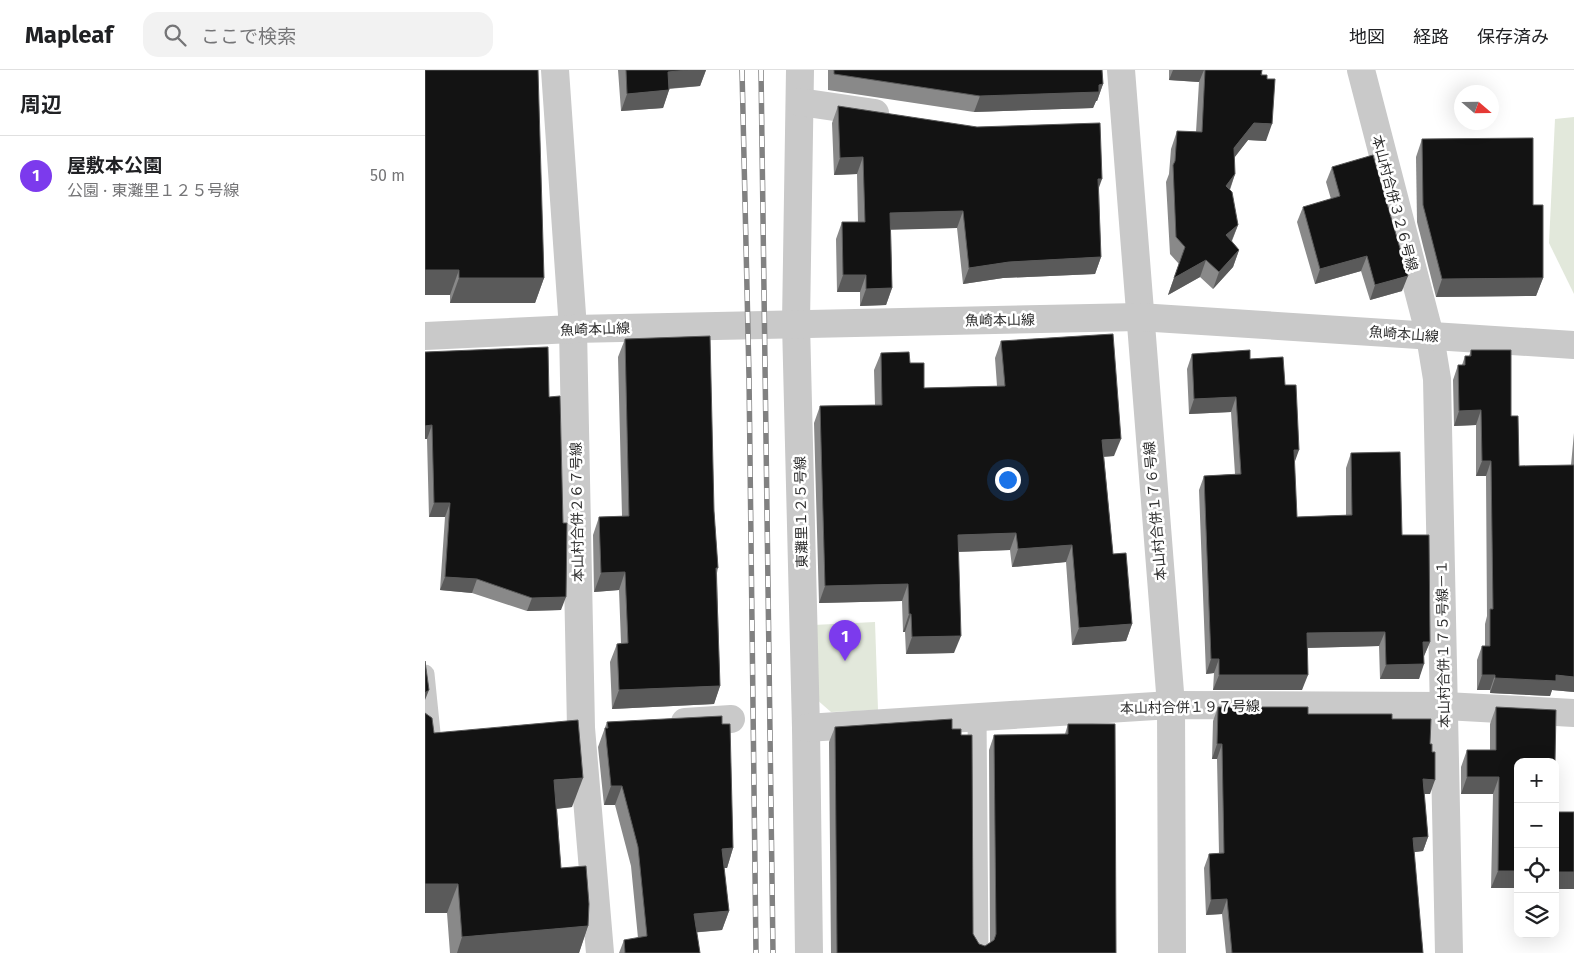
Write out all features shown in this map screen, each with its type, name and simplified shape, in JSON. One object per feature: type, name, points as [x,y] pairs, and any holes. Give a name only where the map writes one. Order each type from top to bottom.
[{"type":"street","name":"本山村合併２６７号線","points":[[555,70],[573,329],[571,728],[600,953]]},
{"type":"street","name":"東灘里１２５号線","points":[[800,70],[796,323],[806,728],[809,953]]},
{"type":"street","name":"本山村合併１７６号線","points":[[1121,70],[1171,705],[1172,953]]},
{"type":"street","name":"本山村合併３２６号線","points":[[1361,70],[1430,336]]},
{"type":"street","points":[[800,102],[896,116]]},
{"type":"street","points":[[1097,124],[1125,123]]},
{"type":"street","name":"魚崎本山線","points":[[425,336],[573,329],[796,323],[1139,317],[1574,345]]},
{"type":"street","name":"本山村合併１７５号線－１","points":[[1430,336],[1437,379],[1449,953]]},
{"type":"street","name":"本山村合併１９７号線","points":[[806,728],[1171,705],[1445,706],[1574,713]]},
{"type":"street","points":[[656,724],[731,719]]},
{"type":"street","points":[[571,728],[609,726]]},
{"type":"lane","points":[[425,674],[436,733]]},
{"type":"lane","points":[[977,717],[979,950]]},
{"type":"shaded area","points":[[1574,117],[1574,294],[1549,243],[1555,119]]},
{"type":"shaded area","points":[[875,622],[878,710],[831,712],[815,698],[813,625]]},
{"type":"building","points":[[425,70],[538,70],[544,278],[459,278],[459,270],[425,270]]},
{"type":"building","points":[[626,70],[688,70],[668,72],[669,90],[627,94]]},
{"type":"building","points":[[834,70],[1102,70],[1103,84],[1099,85],[1099,92],[980,96],[834,74]]},
{"type":"building","points":[[1205,70],[1262,70],[1261,75],[1267,75],[1267,79],[1275,79],[1272,124],[1254,123],[1234,148],[1235,174],[1226,186],[1232,192],[1238,225],[1226,235],[1239,250],[1219,272],[1206,260],[1174,278],[1185,247],[1176,237],[1173,165],[1175,161],[1177,131],[1202,132]]},
{"type":"building","points":[[838,106],[977,127],[1100,123],[1102,179],[1098,179],[1101,257],[1009,262],[969,268],[963,211],[890,213],[892,288],[866,289],[866,275],[843,275],[842,222],[865,222],[863,157],[840,158]]},
{"type":"building","points":[[1533,138],[1533,205],[1543,205],[1543,278],[1442,279],[1423,205],[1422,139]]},
{"type":"building","points":[[1373,155],[1408,276],[1375,285],[1367,256],[1320,269],[1303,207],[1340,196],[1332,167]]},
{"type":"building","points":[[1113,334],[1121,439],[1102,440],[1113,554],[1126,553],[1132,624],[1079,628],[1072,545],[1018,549],[1016,533],[958,535],[961,636],[912,637],[908,584],[825,586],[820,406],[882,405],[881,353],[909,352],[910,363],[924,363],[924,388],[1005,386],[1001,341]]},
{"type":"building","points":[[710,336],[720,686],[619,690],[617,644],[628,643],[625,572],[601,573],[599,517],[629,516],[625,339]]},
{"type":"building","points":[[548,347],[549,397],[560,396],[563,523],[567,523],[566,597],[532,598],[477,579],[445,577],[450,503],[434,503],[432,425],[425,426],[425,352]]},
{"type":"building","points":[[1250,350],[1250,359],[1283,357],[1285,385],[1296,385],[1299,450],[1294,450],[1297,517],[1352,515],[1351,453],[1400,452],[1402,535],[1429,535],[1430,642],[1423,642],[1424,664],[1386,665],[1385,632],[1307,633],[1308,675],[1219,675],[1219,659],[1211,659],[1204,476],[1241,474],[1236,397],[1194,399],[1192,354]]},
{"type":"building","points":[[1471,350],[1511,350],[1511,416],[1518,416],[1519,466],[1574,465],[1574,677],[1556,675],[1556,681],[1495,678],[1495,675],[1482,675],[1482,646],[1490,646],[1490,609],[1493,609],[1491,461],[1482,461],[1481,410],[1459,411],[1458,365],[1465,365],[1465,356],[1471,356]]},
{"type":"building","points":[[425,661],[429,690],[425,693]]},
{"type":"building","points":[[1218,707],[1308,707],[1308,714],[1392,714],[1392,719],[1431,719],[1430,744],[1432,744],[1432,752],[1435,752],[1435,780],[1423,779],[1428,837],[1413,838],[1423,953],[1232,953],[1227,899],[1211,900],[1209,854],[1224,853],[1222,744],[1217,744]]},
{"type":"building","points":[[1496,707],[1556,710],[1555,758],[1514,758],[1514,871],[1498,871],[1499,777],[1467,777],[1467,750],[1496,750]]},
{"type":"building","points":[[425,713],[432,718],[434,733],[578,720],[583,778],[554,780],[561,868],[586,866],[589,904],[588,926],[462,937],[458,884],[425,884]]},
{"type":"building","points":[[722,716],[722,724],[730,724],[733,848],[722,849],[729,911],[694,914],[700,953],[625,953],[624,940],[647,936],[638,847],[622,786],[611,786],[605,728],[608,728],[607,722]]},
{"type":"building","points":[[952,719],[952,729],[961,729],[961,735],[972,735],[973,934],[979,944],[985,946],[994,940],[996,934],[994,735],[1068,734],[1068,724],[1115,724],[1116,953],[837,953],[835,727]]},
{"type":"building","points":[[1559,812],[1574,812],[1574,872],[1559,872]]},
{"type":"railway","points":[[742,70],[749,376],[756,953]]},
{"type":"railway","points":[[761,70],[773,953]]},
{"type":"place","name":"屋敷本公園","points":[[845,661]]}]
